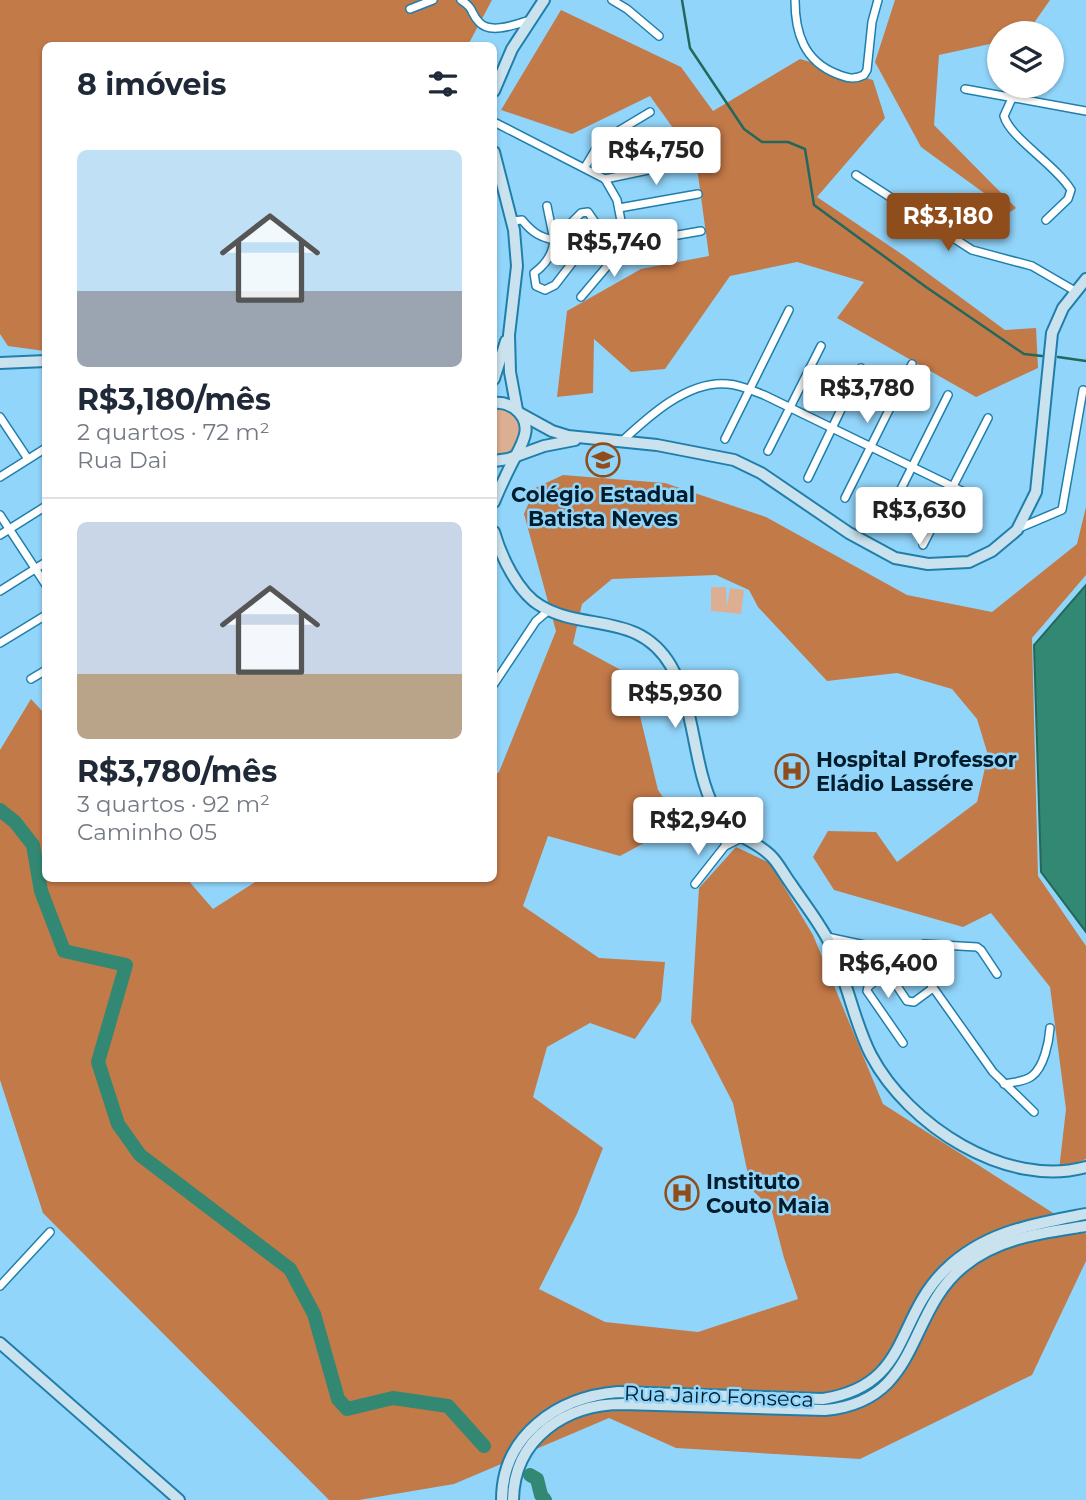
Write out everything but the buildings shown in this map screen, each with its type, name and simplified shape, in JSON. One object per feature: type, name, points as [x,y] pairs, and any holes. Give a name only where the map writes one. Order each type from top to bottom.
[{"type":"main road","points":[[497,84],[512,49],[544,0]]},
{"type":"main road","points":[[497,164],[512,222],[517,266],[509,335],[510,372],[519,412],[526,425],[526,436],[497,495]]},
{"type":"main road","points":[[497,403],[508,405],[552,431],[585,439],[657,445],[705,453],[748,466],[883,553],[902,560],[942,564],[969,562],[992,551],[1017,530],[1027,514],[1038,481],[1052,333],[1058,316],[1086,279]]},
{"type":"main road","points":[[497,370],[509,335]]},
{"type":"main road","points":[[0,363],[42,361]]},
{"type":"main road","points":[[497,460],[544,446],[585,439]]},
{"type":"main road","points":[[497,537],[517,579],[545,608],[628,629],[664,656],[677,678],[699,767],[711,801],[728,827],[775,860],[827,937],[872,1057],[896,1093],[922,1117],[954,1139],[1016,1168],[1057,1173],[1086,1167]]},
{"type":"main road","name":"Rua Jairo Fonseca","points":[[502,1500],[505,1472],[518,1446],[545,1418],[573,1401],[618,1392],[822,1399],[850,1392],[874,1379],[888,1366],[927,1293],[957,1259],[1003,1232],[1086,1214]]},
{"type":"main road","name":"Rua Jairo Fonseca","points":[[513,1500],[516,1473],[527,1450],[554,1424],[584,1408],[600,1404],[624,1404],[825,1410],[856,1402],[884,1387],[898,1373],[938,1294],[966,1264],[1011,1240],[1086,1226]]},
{"type":"main road","points":[[0,1343],[179,1500]]},
{"type":"street","points":[[410,9],[433,0]]},
{"type":"street","points":[[461,0],[471,7],[479,22],[484,25],[506,27],[531,20]]},
{"type":"street","points":[[612,0],[628,9],[659,36]]},
{"type":"street","points":[[795,0],[796,29],[806,51],[822,66],[852,78],[864,75],[867,70],[871,29],[878,0]]},
{"type":"street","points":[[965,89],[987,92]]},
{"type":"street","points":[[1012,98],[1004,116],[1008,125],[1043,158],[1071,190],[1068,199],[1046,220]]},
{"type":"street","points":[[1023,98],[1086,111]]},
{"type":"street","points":[[585,167],[598,144],[650,112]]},
{"type":"street","points":[[497,123],[605,179],[614,191],[628,257]]},
{"type":"street","points":[[598,144],[664,136]]},
{"type":"street","points":[[605,179],[677,164]]},
{"type":"street","points":[[856,175],[972,250],[1032,266],[1075,291]]},
{"type":"street","points":[[619,208],[698,194]]},
{"type":"street","points":[[547,206],[554,240],[549,257],[534,273],[534,282],[539,289],[545,290],[555,285],[599,228],[588,212],[582,213],[554,240]]},
{"type":"street","points":[[512,222],[522,220],[531,232],[541,238],[554,240]]},
{"type":"street","points":[[581,297],[626,244],[701,231]]},
{"type":"street","points":[[725,439],[789,310]]},
{"type":"street","points":[[768,452],[821,346]]},
{"type":"street","points":[[845,498],[912,364]]},
{"type":"street","points":[[808,478],[860,368]]},
{"type":"street","points":[[621,442],[646,420],[694,389],[709,384],[726,383],[750,390],[972,496]]},
{"type":"street","points":[[1017,530],[1062,510],[1083,390]]},
{"type":"street","points":[[883,527],[948,395]]},
{"type":"street","points":[[0,417],[28,459]]},
{"type":"street","points":[[923,545],[988,418]]},
{"type":"street","points":[[0,477],[42,450]]},
{"type":"street","points":[[0,535],[42,508]]},
{"type":"street","points":[[0,515],[42,580]]},
{"type":"street","points":[[0,591],[42,565]]},
{"type":"street","points":[[497,680],[545,608]]},
{"type":"street","points":[[0,643],[42,617]]},
{"type":"street","points":[[32,679],[42,673]]},
{"type":"street","points":[[725,846],[728,827]]},
{"type":"street","points":[[695,884],[725,846],[741,838]]},
{"type":"street","points":[[827,937],[904,956],[913,963],[989,1067],[1003,1084],[1034,1112]]},
{"type":"street","points":[[913,963],[924,944],[976,947],[981,950],[997,974]]},
{"type":"street","points":[[903,1042],[867,991],[868,987],[904,956]]},
{"type":"street","points":[[887,971],[893,983],[910,1003],[933,988]]},
{"type":"street","points":[[1003,1084],[1028,1079],[1037,1071],[1049,1042],[1050,1028]]},
{"type":"street","points":[[0,1286],[50,1232]]},
{"type":"shaded area","points":[[0,0],[492,0],[470,42],[42,42],[42,351],[8,346],[0,334]]},
{"type":"shaded area","points":[[895,0],[1050,0],[1035,21],[987,21],[987,45],[939,55],[934,125],[1016,208],[1010,212],[921,147],[875,62]]},
{"type":"shaded area","points":[[561,10],[681,67],[713,111],[800,59],[873,80],[885,118],[817,197],[903,255],[1005,330],[1036,328],[1038,368],[976,397],[837,318],[864,282],[797,262],[730,276],[665,369],[631,372],[594,339],[593,393],[557,397],[567,311],[641,269],[709,256],[696,160],[650,96],[572,134],[501,110]]},
{"type":"shaded area","points":[[497,408],[512,412],[523,428],[513,453],[497,456]]},
{"type":"shaded area","points":[[563,475],[665,483],[766,517],[907,595],[992,612],[1077,544],[1086,507],[1086,575],[1032,638],[1038,876],[1086,946],[1086,1159],[1059,1170],[1066,1109],[1050,987],[991,913],[963,927],[834,890],[813,857],[828,831],[876,832],[897,862],[977,802],[988,755],[977,719],[952,689],[897,673],[827,681],[758,607],[749,590],[716,575],[612,579],[582,604],[573,644],[630,675],[658,790],[681,823],[620,856],[548,836],[523,906],[599,958],[665,962],[661,1001],[635,1039],[590,1023],[547,1047],[533,1097],[603,1148],[577,1214],[539,1289],[605,1322],[698,1332],[798,1299],[771,1208],[751,1189],[733,1103],[691,1022],[699,888],[736,847],[770,863],[813,935],[883,1104],[1086,1234],[1086,1261],[1032,1375],[860,1459],[676,1448],[609,1418],[454,1484],[359,1500],[329,1500],[43,1213],[0,1080],[0,750],[31,699],[42,711],[42,882],[190,882],[213,909],[255,882],[497,882],[497,773],[556,631],[524,514],[535,488]]},
{"type":"shaded area","points":[[1086,585],[1086,932],[1041,872],[1034,645]]},
{"type":"shaded area","points":[[711,587],[726,587],[727,606],[730,588],[744,590],[741,614],[711,611]]},
{"type":"waterway","points":[[682,0],[690,48],[744,129],[762,142],[788,142],[805,149],[814,205],[1024,354],[1042,356]]},
{"type":"waterway","points":[[1058,357],[1086,361]]},
{"type":"waterway","points":[[0,810],[15,822],[33,845],[41,891],[64,951],[126,965],[98,1062],[118,1124],[140,1155],[290,1269],[314,1314],[338,1399],[347,1409],[393,1398],[448,1406],[484,1446]]},
{"type":"waterway","points":[[530,1475],[537,1479],[545,1500]]},
{"type":"place","name":"Colégio Estadual Batista Neves","points":[[603,460]]},
{"type":"place","name":"Hospital Professor Eládio Lassére","points":[[792,771]]},
{"type":"place","name":"Instituto Couto Maia","points":[[682,1193]]}]
